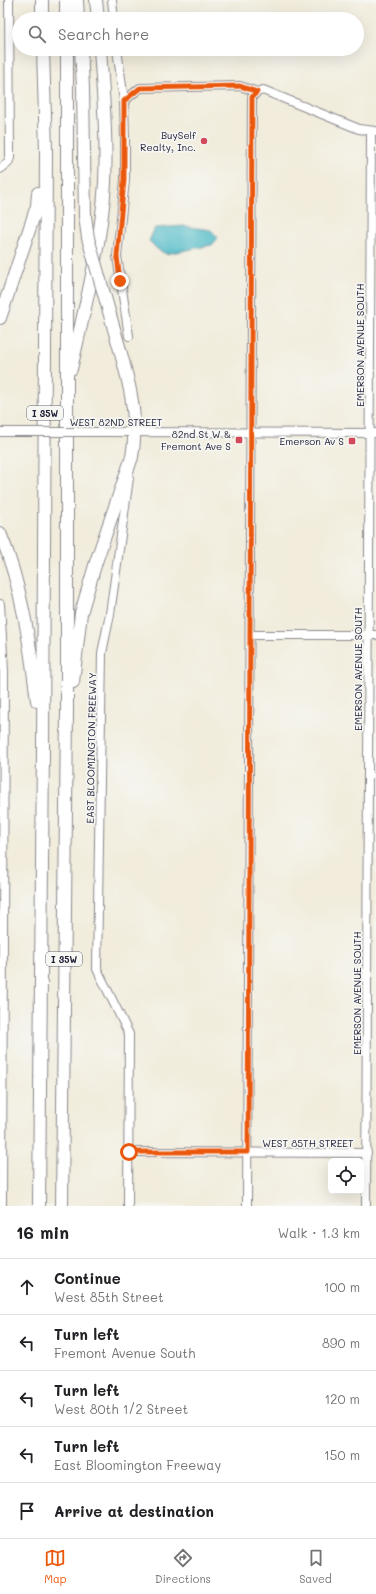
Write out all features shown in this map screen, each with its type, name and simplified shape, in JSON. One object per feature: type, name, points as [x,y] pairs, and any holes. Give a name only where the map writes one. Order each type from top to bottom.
[{"type":"highway","points":[[42,0],[42,12]]},
{"type":"highway","points":[[66,0],[66,12]]},
{"type":"highway","points":[[77,0],[78,12]]},
{"type":"highway","points":[[96,0],[97,12]]},
{"type":"highway","name":"I 35W","points":[[39,1206],[46,166],[43,56]]},
{"type":"highway","name":"I 35W","points":[[62,1206],[67,711],[67,56]]},
{"type":"highway","points":[[67,711],[74,677],[81,613],[96,562],[132,457],[134,433],[132,403],[125,369],[88,238],[85,216],[81,56]]},
{"type":"highway","points":[[66,391],[92,280],[103,198],[105,133],[100,56]]},
{"type":"highway","points":[[0,318],[38,206],[44,76]]},
{"type":"highway","points":[[0,533],[6,548],[28,634],[43,751]]},
{"type":"street","points":[[2,168],[10,158],[9,0]]},
{"type":"street","points":[[112,0],[113,12]]},
{"type":"street","points":[[118,56],[124,101],[124,180],[117,256],[129,336]]},
{"type":"street","points":[[124,101],[140,88],[240,86],[257,92]]},
{"type":"street","points":[[247,1206],[252,97],[257,92],[263,90],[359,129],[374,131]]},
{"type":"street","name":"EMERSON AVENUE SOUTH","points":[[366,1206],[372,1034],[374,131]]},
{"type":"street","name":"WEST 82ND STREET","points":[[0,432],[373,433]]},
{"type":"street","name":"EAST BLOOMINGTON FREEWAY","points":[[129,1152],[129,1034],[97,969],[102,653],[110,614],[132,457]]},
{"type":"street","points":[[0,604],[2,671],[2,1206]]},
{"type":"street","points":[[250,635],[372,635]]},
{"type":"street","points":[[128,1206],[129,1152]]},
{"type":"street","name":"WEST 85TH STREET","points":[[129,1152],[367,1153]]},
{"type":"water","points":[[183,226],[211,230],[218,238],[212,245],[166,254],[157,249],[149,241],[155,228]]},
{"type":"place","name":"BuySelf Realty, Inc.","points":[[204,141]]},
{"type":"place","name":"82nd St W & Fremont Ave S","points":[[239,440]]},
{"type":"place","name":"Emerson Av S","points":[[352,441]]},
{"type":"route","points":[[120,281],[117,256],[124,180],[124,101],[140,88],[240,86],[257,92],[252,97],[248,1152],[129,1152]]}]
